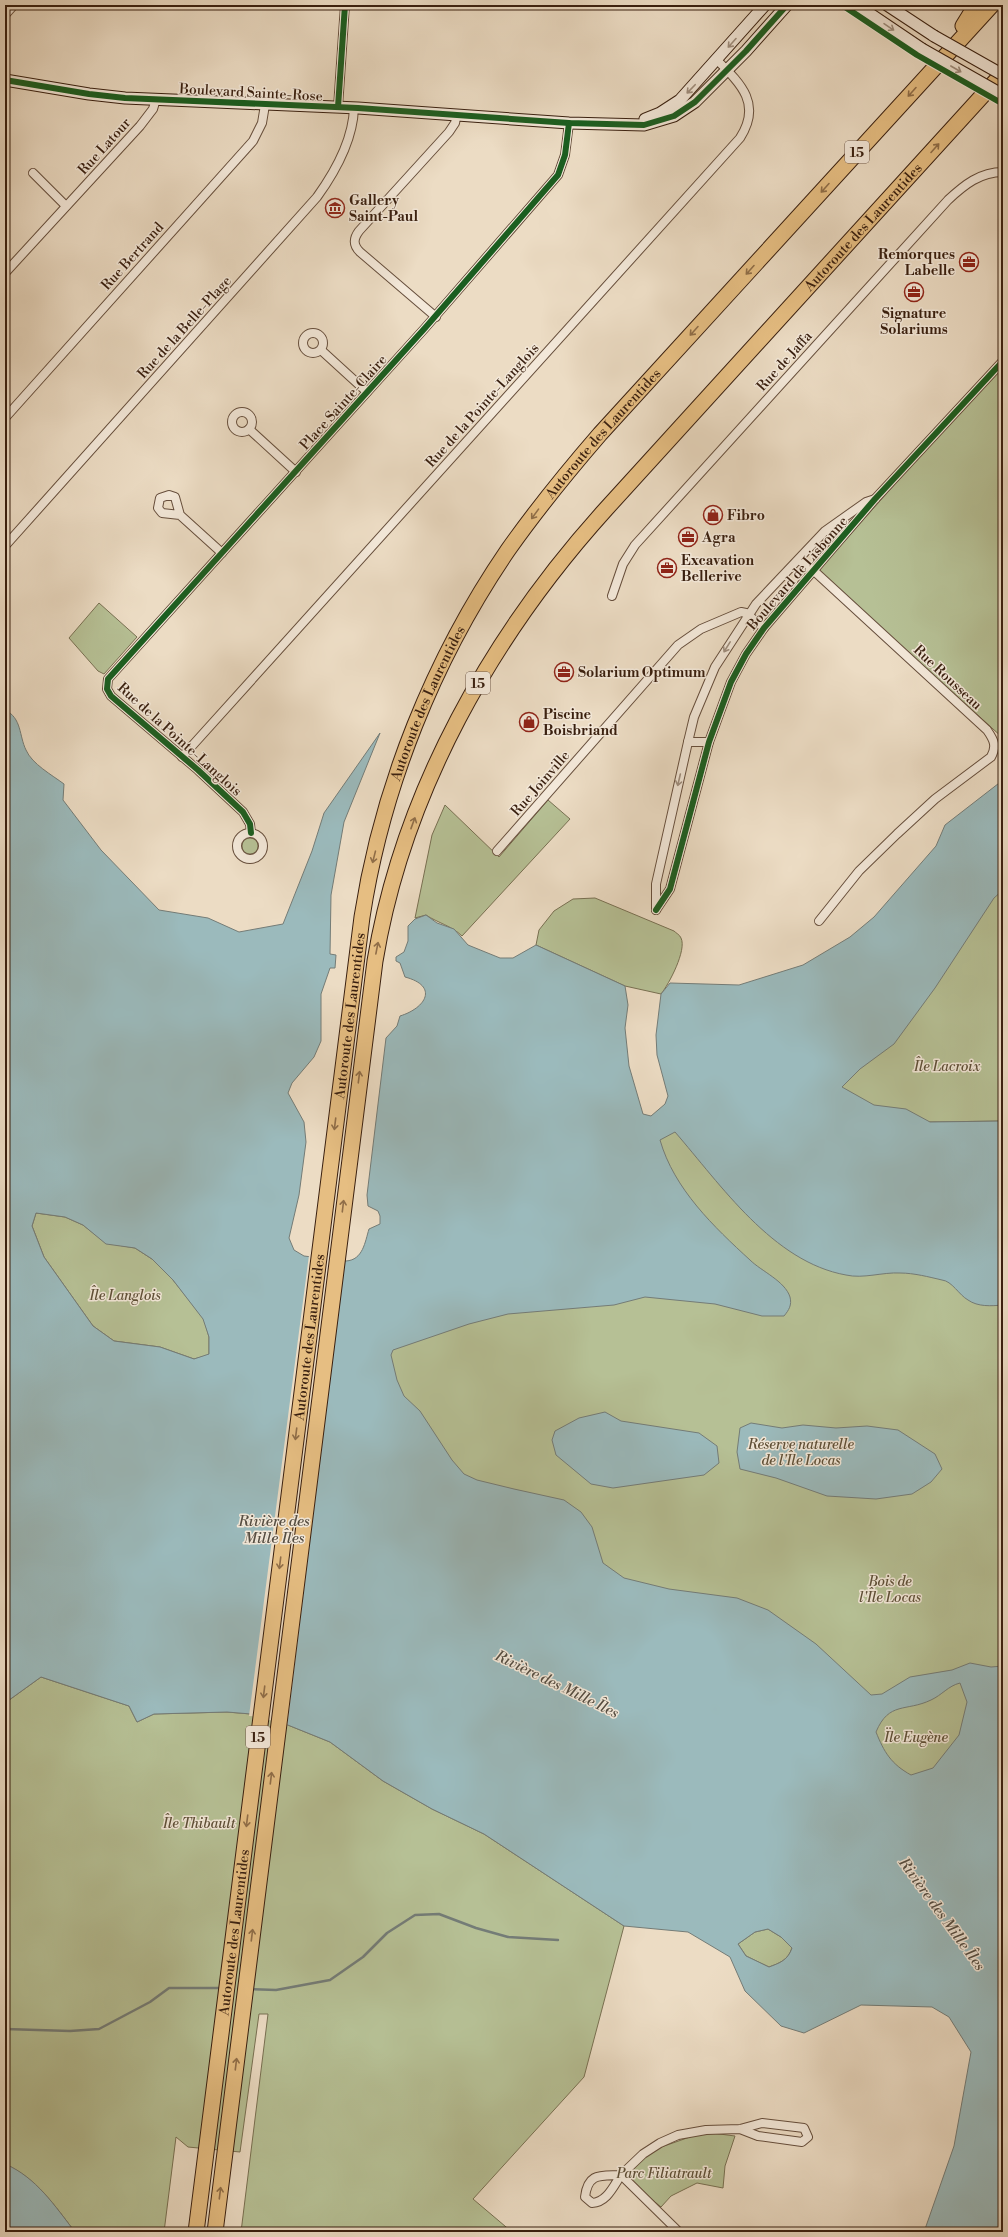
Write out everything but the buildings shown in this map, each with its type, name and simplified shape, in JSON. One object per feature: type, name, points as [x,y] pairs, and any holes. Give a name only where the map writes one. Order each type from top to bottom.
[{"type":"highway","points":[[938,63],[976,5]]},
{"type":"highway","name":"Autoroute des Laurentides","points":[[196,2232],[356,957],[369,878],[386,811],[412,734],[455,639],[508,550],[574,465],[992,5]]},
{"type":"highway","name":"Autoroute des Laurentides","points":[[215,2232],[372,980],[382,925],[398,867],[420,805],[450,737],[479,681],[528,604],[582,536],[1001,81]]},
{"type":"street","points":[[5,15],[14,5]]},
{"type":"street","points":[[338,107],[345,5]]},
{"type":"street","name":"Boulevard Sainte-Rose","points":[[617,125],[638,122],[667,109],[686,93],[765,5]]},
{"type":"street","name":"Boulevard Sainte-Rose","points":[[5,80],[97,96],[338,107],[457,114],[568,123],[644,125],[674,116],[695,102],[787,5]]},
{"type":"street","points":[[857,5],[922,49],[1001,81]]},
{"type":"street","points":[[887,5],[1001,81]]},
{"type":"street","name":"Rue de la Pointe-Langlois","points":[[182,757],[735,143],[746,126],[750,107],[743,89],[717,60]]},
{"type":"street","name":"Rue Latour","points":[[5,273],[140,126],[153,109],[156,99]]},
{"type":"street","name":"Rue Bertrand","points":[[5,418],[250,144],[261,127],[265,104]]},
{"type":"street","name":"Rue de la Belle-Plage","points":[[5,546],[317,197],[327,181],[348,139],[354,108]]},
{"type":"street","points":[[436,317],[360,252],[355,246],[355,240],[359,231],[449,132],[455,123],[457,114]]},
{"type":"street","name":"Place Sainte-Claire","points":[[107,682],[112,674],[436,317],[509,230],[558,175],[565,155],[568,123]]},
{"type":"street","name":"Rue de Jaffa","points":[[612,596],[623,564],[635,545],[948,200],[963,186],[978,177],[1003,172]]},
{"type":"street","points":[[33,173],[66,206]]},
{"type":"street","name":"Place Sainte-Claire","points":[[321,350],[367,392]]},
{"type":"street","name":"Boulevard de Lisbonne","points":[[875,499],[866,502],[825,531],[756,604],[715,667],[694,717],[656,884],[656,910],[670,889],[709,742],[731,682],[764,628],[813,570],[854,526],[875,499],[1003,361]]},
{"type":"street","points":[[249,429],[296,472]]},
{"type":"street","points":[[180,515],[222,553]]},
{"type":"street","name":"Rue Rousseau","points":[[799,560],[813,570],[986,730],[993,740],[995,750],[991,757],[936,798],[858,871],[819,921]]},
{"type":"street","name":"Rue Joinville","points":[[498,851],[678,645],[701,630],[741,612],[749,615]]},
{"type":"street","points":[[749,615],[764,628]]},
{"type":"street","name":"Rue de la Pointe-Langlois","points":[[107,682],[109,692],[115,700],[182,757],[243,812],[250,824],[251,833]]},
{"type":"street","points":[[688,742],[709,742]]},
{"type":"street","points":[[679,2232],[621,2176],[596,2176],[590,2180],[585,2197],[592,2203],[599,2202],[607,2196],[621,2176],[643,2154],[660,2143],[678,2135],[706,2130],[740,2129],[762,2123],[804,2128],[808,2137],[802,2142],[758,2136],[740,2129]]},
{"type":"green space","points":[[1003,362],[1003,738],[818,571]]},
{"type":"green space","points":[[99,603],[137,637],[104,674],[98,671],[69,638]]},
{"type":"green space","points":[[548,800],[570,819],[462,936],[426,915],[415,918],[432,835],[445,805],[499,857]]},
{"type":"green space","points":[[250,838],[256,840],[258,846],[256,852],[250,854],[244,852],[242,846],[244,840]]},
{"type":"green space","name":"Île Lacroix","points":[[1003,879],[1003,1121],[930,1122],[874,1117],[776,1057]]},
{"type":"green space","points":[[595,898],[674,931],[679,935],[682,943],[682,950],[676,967],[661,994],[625,986],[536,945],[539,930],[554,911],[573,899]]},
{"type":"green space","name":"Réserve naturelle de l'Île Locas","points":[[695,1104],[1003,1263],[1003,1713],[982,1757],[896,1796],[462,1520],[339,1307],[630,1132]]},
{"type":"green space","name":"Île Langlois","points":[[36,1213],[65,1217],[83,1225],[106,1243],[135,1248],[152,1259],[173,1280],[204,1319],[209,1337],[209,1355],[194,1359],[160,1347],[114,1341],[93,1326],[44,1257],[32,1226]]},
{"type":"green space","name":"Île Thibault","points":[[41,1677],[129,1706],[137,1722],[154,1714],[227,1712],[263,1715],[330,1742],[383,1781],[432,1809],[484,1834],[624,1926],[584,2077],[473,2199],[512,2232],[241,2232],[268,2014],[259,2014],[240,2152],[188,2147],[176,2137],[164,2232],[75,2232],[52,2203],[35,2185],[16,2170],[5,2164],[5,1703]]},
{"type":"green space","points":[[768,1929],[781,1937],[792,1948],[783,1960],[769,1967],[746,1956],[738,1944],[755,1932]]},
{"type":"green space","name":"Parc Filiatrault","points":[[704,2132],[735,2136],[725,2166],[723,2188],[697,2183],[671,2196],[661,2207],[623,2176],[653,2150]]},
{"type":"water","name":"Rivière des Mille Îles","points":[[5,710],[10,713],[17,722],[24,745],[29,755],[43,769],[64,784],[63,800],[101,850],[159,910],[208,918],[239,932],[283,924],[312,851],[324,813],[380,733],[344,822],[331,895],[330,954],[336,955],[335,968],[330,968],[321,994],[321,1041],[314,1057],[292,1083],[288,1093],[304,1122],[306,1142],[299,1195],[289,1238],[294,1250],[304,1256],[346,1261],[352,1260],[360,1254],[369,1229],[380,1224],[380,1216],[378,1211],[368,1206],[367,1195],[386,1038],[397,1026],[400,1016],[417,1008],[425,997],[425,991],[422,986],[416,981],[405,977],[400,963],[396,961],[396,957],[404,952],[408,941],[408,926],[415,919],[426,915],[437,923],[454,929],[468,945],[500,958],[513,958],[536,945],[625,986],[628,1005],[625,1028],[629,1066],[643,1114],[651,1116],[665,1104],[668,1096],[657,1055],[656,1035],[661,994],[670,983],[739,985],[803,965],[850,937],[874,917],[936,846],[945,825],[1003,780],[1003,890],[994,898],[935,988],[894,1044],[860,1069],[842,1087],[874,1105],[906,1109],[930,1122],[1003,1121],[1003,1305],[985,1306],[976,1304],[965,1298],[952,1285],[942,1280],[905,1273],[859,1276],[846,1275],[820,1267],[795,1255],[772,1238],[750,1218],[730,1197],[675,1132],[660,1140],[666,1158],[675,1175],[685,1191],[709,1220],[750,1260],[778,1281],[787,1291],[791,1300],[789,1309],[784,1316],[762,1316],[715,1304],[645,1297],[614,1305],[508,1314],[469,1324],[393,1350],[391,1355],[397,1380],[404,1396],[420,1411],[452,1460],[464,1474],[477,1480],[564,1500],[581,1512],[592,1527],[603,1563],[624,1578],[669,1589],[737,1598],[768,1610],[816,1644],[871,1695],[882,1694],[910,1677],[952,1670],[970,1663],[991,1667],[1003,1666],[1003,2232],[924,2232],[954,2146],[971,2052],[949,2017],[932,2007],[861,2005],[804,2033],[781,2026],[745,1991],[730,1957],[688,1932],[624,1926],[484,1834],[432,1809],[383,1781],[330,1742],[263,1715],[227,1712],[154,1714],[137,1722],[129,1706],[41,1677],[5,1703]],"holes":[[[36,1213],[65,1217],[83,1225],[106,1244],[135,1248],[152,1259],[173,1280],[203,1319],[209,1337],[209,1354],[194,1359],[160,1347],[114,1341],[93,1326],[44,1257],[32,1226]],[[960,1683],[967,1702],[959,1735],[933,1768],[911,1775],[893,1762],[882,1746],[876,1732],[881,1722],[893,1711],[922,1704],[938,1696]],[[768,1929],[781,1937],[792,1948],[786,1958],[769,1967],[746,1956],[738,1944],[755,1932]]]},
{"type":"water","points":[[605,1412],[621,1421],[699,1433],[717,1446],[719,1463],[704,1475],[613,1488],[591,1484],[556,1455],[552,1440],[555,1431],[579,1418]]},
{"type":"water","points":[[751,1423],[782,1428],[803,1425],[836,1428],[867,1426],[898,1430],[935,1454],[942,1469],[931,1482],[912,1494],[876,1499],[827,1496],[776,1478],[740,1469],[737,1452],[740,1428]]},
{"type":"water","points":[[5,2164],[26,2176],[35,2184],[52,2202],[75,2232],[5,2232]]},
{"type":"pier","points":[[309,1255],[345,1259],[287,1727],[262,1717],[249,1716]]},
{"type":"waterway","points":[[250,1989],[276,1990],[330,1980],[363,1957],[387,1933],[415,1915],[439,1914],[476,1928],[508,1937],[558,1940]]},
{"type":"waterway","points":[[5,2029],[70,2031],[99,2029],[150,2002],[169,1988],[221,1988]]},
{"type":"cycle path","points":[[338,107],[345,5]]},
{"type":"cycle path","points":[[5,80],[89,94],[125,98],[358,108],[569,123],[644,125],[674,116],[695,102],[746,51],[787,5]]},
{"type":"cycle path","points":[[842,5],[917,55],[1003,104]]},
{"type":"cycle path","points":[[251,833],[250,824],[243,812],[198,770],[111,696],[107,689],[108,679],[425,328],[558,175],[565,155],[569,123]]},
{"type":"cycle path","points":[[656,910],[670,889],[709,742],[731,682],[746,654],[764,628],[875,499],[1003,361]]},
{"type":"place","name":"Gallery Saint-Paul","points":[[335,208]]},
{"type":"place","name":"Remorques Labelle","points":[[969,262]]},
{"type":"place","name":"Signature Solariums","points":[[914,292]]},
{"type":"place","name":"Fibro","points":[[713,515]]},
{"type":"place","name":"Agra","points":[[688,537]]},
{"type":"place","name":"Excavation Bellerive","points":[[667,568]]},
{"type":"place","name":"Solarium Optimum","points":[[564,672]]},
{"type":"place","name":"Piscine Boisbriand","points":[[529,722]]},
{"type":"park label","name":"Bois de l'Île Locas","points":[[890,1590]]},
{"type":"park label","name":"Ïle Eugène","points":[[916,1737]]}]
